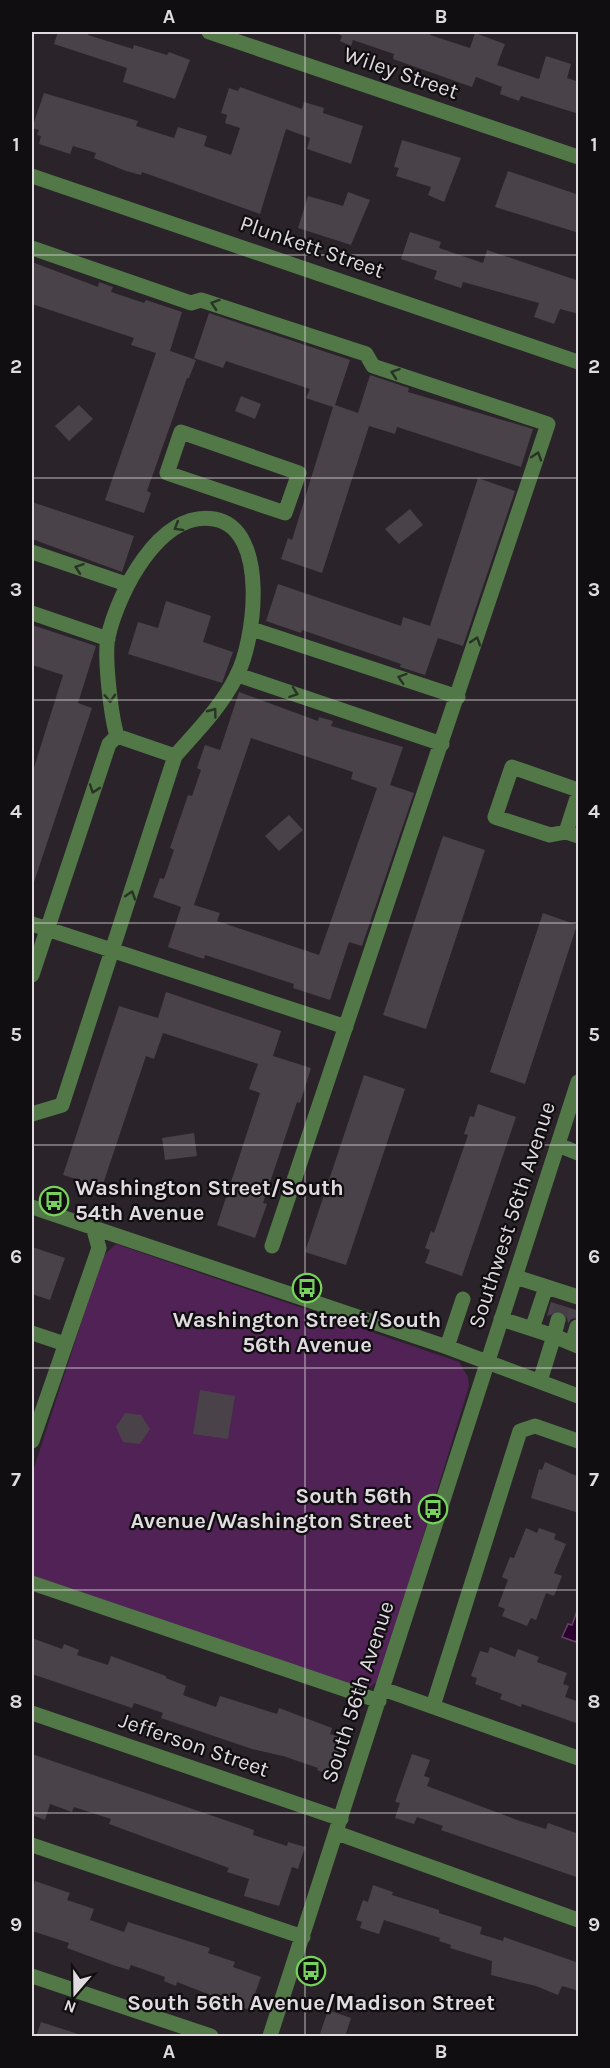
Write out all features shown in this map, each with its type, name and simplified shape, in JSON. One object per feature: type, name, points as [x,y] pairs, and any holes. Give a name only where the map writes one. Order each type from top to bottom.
[{"type":"street","name":"Wiley Street","points":[[209,32],[579,157]]},
{"type":"street","name":"Plunkett Street","points":[[32,176],[579,362]]},
{"type":"street","points":[[32,248],[191,303],[201,300],[366,354],[374,366],[548,424],[272,1246]]},
{"type":"street","points":[[182,432],[298,472],[285,513],[225,493],[167,473],[182,432]]},
{"type":"street","points":[[217,519],[225,493]]},
{"type":"street","points":[[32,1114],[62,1105],[175,756],[195,735],[238,675],[252,629],[251,558],[230,526],[217,519],[181,522],[160,539],[126,584],[108,639],[111,716],[117,736]]},
{"type":"street","points":[[32,552],[126,584]]},
{"type":"street","points":[[32,613],[108,639]]},
{"type":"street","points":[[252,629],[458,697]]},
{"type":"street","points":[[238,675],[442,744]]},
{"type":"street","points":[[117,736],[175,756]]},
{"type":"street","points":[[32,975],[109,744],[117,736]]},
{"type":"street","points":[[579,790],[512,767],[495,817],[550,835],[572,834],[579,795]]},
{"type":"street","points":[[32,924],[346,1027]]},
{"type":"street","name":"Southwest 56th Avenue","points":[[488,1361],[579,1082]]},
{"type":"street","points":[[558,1145],[579,1153]]},
{"type":"street","points":[[32,1208],[447,1347],[540,1381],[577,1390]]},
{"type":"street","points":[[32,1442],[99,1248],[94,1230]]},
{"type":"street","points":[[516,1276],[546,1287],[566,1304],[540,1381]]},
{"type":"street","points":[[532,1329],[546,1287]]},
{"type":"street","points":[[447,1347],[463,1299]]},
{"type":"street","points":[[501,1319],[575,1344],[577,1327]]},
{"type":"street","points":[[32,1333],[65,1344]]},
{"type":"street","name":"South 56th Avenue","points":[[270,2037],[488,1361]]},
{"type":"street","points":[[433,1706],[520,1431],[535,1426],[579,1441]]},
{"type":"street","points":[[32,1583],[381,1695],[433,1706],[579,1758]]},
{"type":"street","name":"Jefferson Street","points":[[32,1713],[339,1826],[579,1920]]},
{"type":"street","points":[[32,1845],[303,1937]]},
{"type":"street","points":[[32,1976],[211,2037]]},
{"type":"shaded area","points":[[116,1244],[459,1362],[468,1377],[469,1386],[379,1680],[367,1690],[32,1578],[32,1474],[103,1256]]},
{"type":"shaded area","points":[[577,1611],[576,1642],[562,1637],[568,1624],[572,1625]]},
{"type":"building","points":[[58,32],[89,32],[88,35],[133,49],[134,45],[167,55],[169,52],[190,60],[175,99],[123,82],[127,68],[54,44]]},
{"type":"building","points":[[336,32],[431,32],[430,35],[470,48],[475,33],[505,44],[497,65],[539,79],[546,56],[571,64],[567,78],[579,82],[579,114],[521,96],[519,101],[500,94],[502,87],[476,77],[472,87],[393,59],[394,54],[353,40],[351,46],[340,41],[342,36]]},
{"type":"building","points":[[240,87],[302,109],[304,102],[324,108],[323,113],[363,126],[351,164],[307,149],[310,138],[286,129],[260,214],[142,172],[141,175],[126,171],[94,158],[96,153],[73,146],[70,154],[39,144],[41,136],[37,135],[39,130],[32,128],[44,93],[138,121],[136,126],[174,138],[178,127],[207,136],[204,146],[231,155],[240,128],[225,123],[227,115],[221,113],[229,88],[238,91]]},
{"type":"building","points":[[402,140],[461,158],[444,202],[428,195],[431,187],[396,176],[399,168],[394,167]]},
{"type":"building","points":[[508,171],[579,195],[579,233],[495,207]]},
{"type":"building","points":[[348,192],[370,200],[351,245],[298,228],[308,196],[343,206]]},
{"type":"building","points":[[410,232],[441,242],[439,248],[483,263],[487,250],[579,281],[579,314],[560,309],[554,324],[534,317],[539,303],[463,282],[461,288],[434,279],[437,271],[401,259]]},
{"type":"building","points":[[32,262],[98,287],[99,282],[113,287],[111,292],[144,303],[146,300],[182,312],[170,351],[196,360],[187,378],[147,491],[151,493],[144,513],[105,500],[156,353],[131,345],[134,338],[32,304]]},
{"type":"building","points":[[209,313],[350,360],[335,405],[358,413],[370,375],[409,388],[408,392],[533,429],[521,467],[397,427],[395,434],[369,426],[322,573],[281,559],[288,538],[292,540],[333,407],[306,398],[310,389],[226,361],[223,368],[194,358]]},
{"type":"building","points":[[241,396],[261,404],[255,419],[235,411]]},
{"type":"building","points":[[79,405],[93,419],[69,441],[55,426]]},
{"type":"building","points":[[478,478],[515,491],[463,646],[438,638],[425,675],[400,667],[401,664],[302,630],[301,633],[266,621],[278,584],[401,626],[403,617],[430,626]]},
{"type":"building","points":[[32,502],[134,536],[122,572],[32,539]]},
{"type":"building","points":[[410,509],[423,525],[399,544],[385,529]]},
{"type":"building","points":[[166,601],[211,616],[203,642],[233,652],[222,683],[128,654],[138,622],[158,628]]},
{"type":"building","points":[[32,625],[96,646],[78,703],[92,708],[34,882],[32,881],[32,774],[63,675],[32,665]]},
{"type":"building","points":[[239,692],[318,721],[319,717],[333,721],[331,726],[403,747],[390,785],[414,793],[362,946],[349,942],[330,1000],[293,988],[294,984],[205,955],[204,959],[168,947],[181,907],[153,897],[160,878],[164,879],[174,850],[170,848],[188,795],[192,796],[201,770],[197,768],[205,745],[220,750]],"holes":[[[251,738],[353,772],[351,779],[377,788],[319,955],[217,921],[220,913],[194,905]]]},
{"type":"building","points":[[289,815],[303,830],[279,851],[265,836]]},
{"type":"building","points":[[443,836],[485,850],[426,1029],[383,1015]]},
{"type":"building","points":[[543,913],[577,925],[525,1084],[490,1072]]},
{"type":"building","points":[[166,992],[281,1031],[273,1056],[311,1068],[300,1103],[297,1102],[263,1203],[267,1204],[255,1238],[217,1225],[260,1093],[249,1089],[258,1064],[163,1033],[154,1059],[146,1056],[102,1187],[63,1175],[119,1006],[158,1018]]},
{"type":"building","points":[[364,1075],[405,1089],[346,1265],[305,1252]]},
{"type":"building","points":[[478,1104],[516,1117],[462,1276],[425,1263],[430,1250],[425,1248],[431,1231],[434,1233],[468,1135],[464,1134],[470,1116],[474,1117]]},
{"type":"building","points":[[194,1133],[197,1156],[165,1160],[162,1138]]},
{"type":"building","points":[[32,1247],[65,1258],[50,1300],[32,1294]]},
{"type":"building","points":[[551,1302],[579,1311],[579,1318],[571,1319],[568,1324],[567,1317],[561,1311],[547,1316]]},
{"type":"building","points":[[200,1390],[235,1396],[228,1439],[193,1434]]},
{"type":"building","points":[[125,1413],[141,1415],[150,1429],[140,1444],[123,1442],[116,1427]]},
{"type":"building","points":[[545,1462],[579,1477],[579,1513],[531,1498],[539,1469],[542,1470]]},
{"type":"building","points":[[526,1528],[537,1533],[539,1528],[556,1534],[554,1539],[566,1544],[554,1573],[562,1576],[554,1596],[546,1593],[536,1620],[531,1618],[527,1626],[502,1616],[505,1609],[498,1606],[508,1580],[502,1577],[510,1557],[514,1558]]},
{"type":"building","points":[[32,1638],[62,1649],[64,1644],[79,1650],[77,1655],[108,1665],[111,1656],[166,1676],[186,1686],[183,1695],[216,1707],[220,1696],[277,1714],[279,1708],[332,1728],[330,1734],[343,1738],[330,1775],[317,1770],[318,1768],[283,1756],[252,1749],[161,1718],[163,1713],[134,1703],[132,1708],[32,1674]]},
{"type":"building","points":[[490,1647],[515,1657],[518,1649],[539,1657],[537,1662],[567,1673],[563,1684],[569,1686],[565,1697],[579,1702],[579,1724],[522,1704],[521,1707],[500,1699],[502,1694],[475,1684],[477,1678],[471,1676],[480,1651],[488,1653]]},
{"type":"building","points":[[32,1754],[254,1830],[253,1835],[287,1846],[288,1842],[305,1847],[298,1869],[292,1867],[279,1906],[244,1896],[249,1879],[227,1872],[229,1868],[109,1824],[111,1819],[74,1807],[72,1812],[50,1804],[45,1820],[32,1815]]},
{"type":"building","points":[[412,1754],[430,1760],[424,1776],[430,1778],[427,1786],[517,1820],[546,1829],[548,1823],[579,1834],[579,1878],[441,1830],[443,1826],[417,1817],[414,1824],[395,1818],[400,1803],[395,1802]]},
{"type":"building","points":[[35,1881],[70,1893],[67,1900],[94,1909],[90,1920],[124,1932],[128,1922],[210,1948],[208,1953],[235,1962],[233,1967],[261,1977],[249,2010],[177,1982],[176,1986],[164,1981],[165,1977],[131,1965],[129,1970],[113,1965],[67,1948],[69,1943],[32,1931],[32,1891]]},
{"type":"building","points":[[373,1885],[393,1892],[392,1895],[482,1927],[480,1934],[503,1941],[504,1937],[579,1963],[579,1991],[562,1986],[558,1995],[536,1986],[491,1975],[492,1961],[450,1948],[451,1945],[439,1941],[440,1938],[384,1920],[379,1934],[360,1928],[362,1922],[356,1920],[363,1900],[368,1902]]},
{"type":"building","points":[[328,2010],[351,2018],[345,2037],[319,2037]]},
{"type":"building","points":[[41,2022],[78,2034],[78,2037],[36,2037]]},
{"type":"tunnel","points":[[558,1320],[562,1306]]},
{"type":"place","name":"Washington Street/South 54th Avenue","points":[[54,1201]]},
{"type":"place","name":"Washington Street/South 56th Avenue","points":[[307,1288]]},
{"type":"place","name":"South 56th Avenue/Washington Street","points":[[433,1509]]},
{"type":"place","name":"South 56th Avenue/Madison Street","points":[[311,1971]]}]
